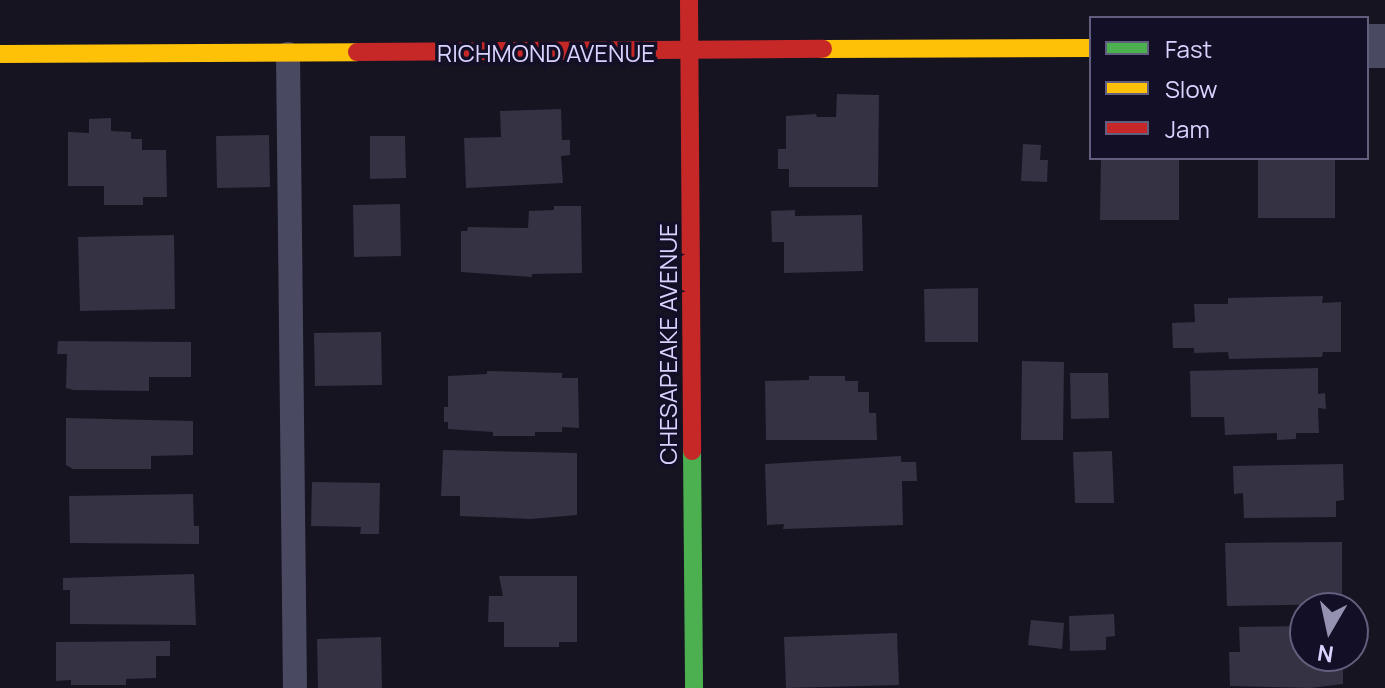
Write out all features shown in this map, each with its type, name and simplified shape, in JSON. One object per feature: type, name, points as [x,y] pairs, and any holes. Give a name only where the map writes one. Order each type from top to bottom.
[{"type":"street","name":"CHESAPEAKE AVENUE","points":[[689,0],[694,688]]},
{"type":"street","name":"RICHMOND AVENUE","points":[[0,54],[1089,48]]},
{"type":"lane","points":[[288,54],[295,688]]},
{"type":"building","points":[[837,94],[879,95],[878,187],[789,187],[789,169],[778,169],[778,149],[786,149],[786,116],[816,114],[817,117],[836,117]]},
{"type":"building","points":[[561,109],[562,140],[570,140],[570,155],[561,156],[563,183],[466,188],[464,138],[501,137],[500,111]]},
{"type":"building","points":[[111,118],[111,131],[131,132],[131,139],[142,139],[142,150],[166,150],[167,197],[143,197],[143,205],[104,205],[104,186],[68,186],[68,132],[89,133],[89,119]]},
{"type":"building","points":[[269,135],[270,187],[217,188],[216,136]]},
{"type":"building","points":[[370,136],[405,136],[406,178],[370,179]]},
{"type":"building","points":[[1023,144],[1041,145],[1040,160],[1048,160],[1047,182],[1021,181]]},
{"type":"building","points":[[1101,160],[1179,160],[1179,220],[1100,220]]},
{"type":"building","points":[[1258,160],[1335,160],[1335,218],[1258,218]]},
{"type":"building","points":[[400,204],[401,256],[354,257],[353,205]]},
{"type":"building","points":[[554,206],[581,206],[582,273],[532,274],[532,277],[461,272],[461,231],[467,231],[468,227],[528,228],[529,211],[554,210]]},
{"type":"building","points":[[795,210],[795,216],[862,215],[863,271],[784,273],[784,242],[772,242],[771,211]]},
{"type":"building","points":[[174,235],[175,309],[80,311],[78,237]]},
{"type":"building","points":[[978,288],[978,342],[925,342],[924,289]]},
{"type":"building","points":[[1323,296],[1322,303],[1341,302],[1341,352],[1323,352],[1322,357],[1229,359],[1228,352],[1194,353],[1194,348],[1173,348],[1172,323],[1195,322],[1194,304],[1228,304],[1228,298]]},
{"type":"building","points":[[381,332],[382,385],[315,386],[314,333]]},
{"type":"building","points":[[58,341],[191,342],[191,377],[149,377],[149,391],[66,388],[67,354],[57,354]]},
{"type":"building","points":[[1022,361],[1064,362],[1063,440],[1021,440]]},
{"type":"building","points":[[1318,368],[1318,394],[1325,393],[1326,409],[1318,408],[1319,433],[1296,433],[1296,439],[1277,440],[1277,433],[1225,435],[1224,417],[1191,417],[1190,371]]},
{"type":"building","points":[[487,371],[562,373],[562,378],[578,378],[579,428],[562,427],[562,432],[535,432],[535,436],[493,436],[493,432],[448,429],[448,422],[444,422],[444,407],[448,407],[448,376],[487,374]]},
{"type":"building","points":[[1070,373],[1108,373],[1109,418],[1071,419]]},
{"type":"building","points":[[809,376],[845,376],[845,381],[858,381],[858,392],[869,392],[869,413],[876,413],[877,440],[766,440],[765,381],[809,380]]},
{"type":"building","points":[[66,418],[193,421],[193,455],[151,456],[151,469],[73,469],[66,465]]},
{"type":"building","points":[[443,450],[577,453],[577,515],[531,519],[460,516],[460,496],[441,496]]},
{"type":"building","points":[[1112,451],[1114,503],[1075,503],[1073,452]]},
{"type":"building","points":[[901,456],[901,462],[916,462],[917,481],[902,481],[903,525],[783,529],[784,524],[767,525],[765,464]]},
{"type":"building","points":[[1343,464],[1344,500],[1336,501],[1336,517],[1244,518],[1243,493],[1234,494],[1233,466]]},
{"type":"building","points":[[312,482],[380,483],[379,534],[360,534],[361,527],[311,526]]},
{"type":"building","points":[[193,494],[194,526],[199,526],[199,544],[70,543],[69,496]]},
{"type":"building","points":[[1342,542],[1342,592],[1289,592],[1289,605],[1227,606],[1225,543]]},
{"type":"building","points":[[194,574],[196,625],[70,624],[70,590],[63,590],[63,578]]},
{"type":"building","points":[[499,576],[577,576],[577,642],[559,642],[559,647],[504,647],[504,622],[488,622],[489,596],[503,596]]},
{"type":"building","points":[[1114,614],[1115,636],[1106,637],[1106,650],[1070,651],[1069,616]]},
{"type":"building","points":[[1031,620],[1064,623],[1062,649],[1028,645]]},
{"type":"building","points":[[1289,626],[1289,672],[1343,672],[1343,684],[1310,688],[1230,686],[1229,652],[1240,652],[1239,627]]},
{"type":"building","points":[[897,633],[899,685],[786,688],[784,637]]},
{"type":"building","points":[[381,637],[382,688],[318,688],[317,639]]},
{"type":"building","points":[[170,641],[170,656],[156,656],[156,678],[126,679],[126,685],[71,685],[71,680],[56,681],[56,642]]},
{"type":"traffic: fast","points":[[692,451],[694,688]]},
{"type":"traffic: slow","points":[[823,49],[1089,48]]},
{"type":"traffic: slow","points":[[0,54],[357,52]]},
{"type":"traffic: jam","points":[[689,0],[692,451]]},
{"type":"traffic: jam","points":[[357,52],[823,49]]}]
